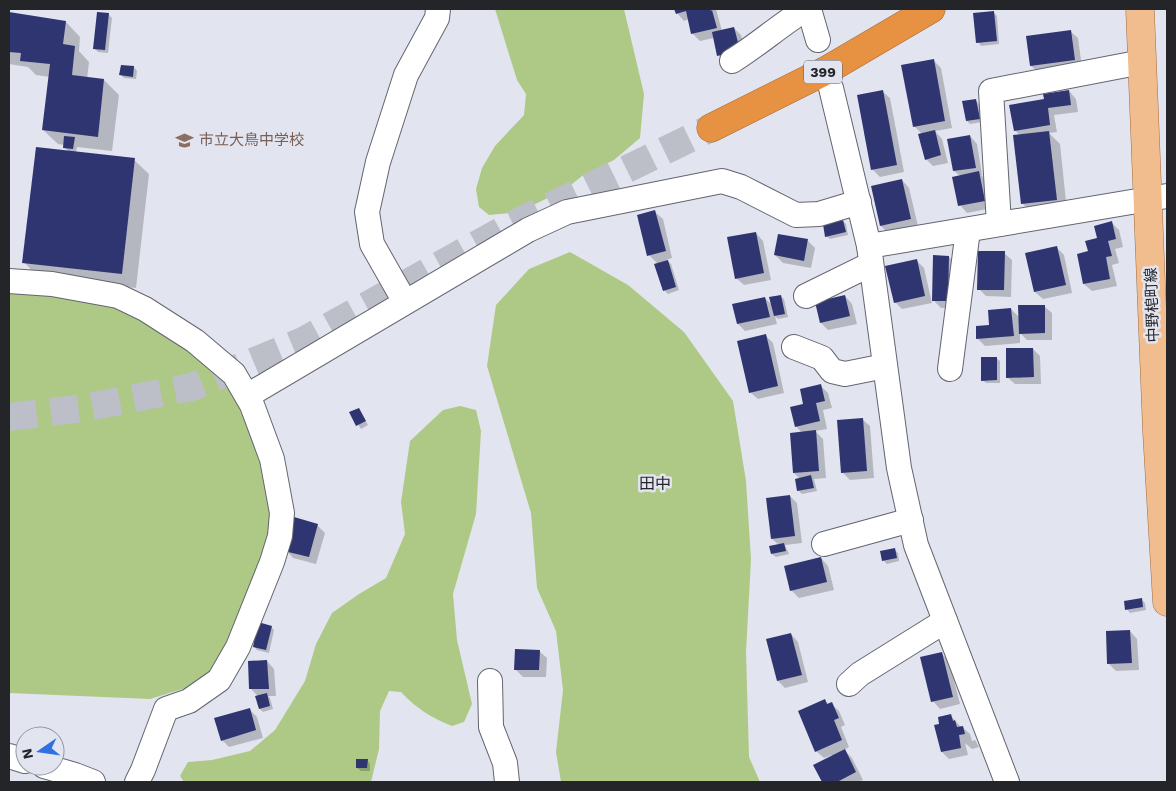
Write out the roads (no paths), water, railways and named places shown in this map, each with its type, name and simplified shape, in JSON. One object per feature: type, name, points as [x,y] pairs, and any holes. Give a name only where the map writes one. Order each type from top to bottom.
[{"type":"highway","name":"399","points":[[710,128],[827,70],[931,9]]},
{"type":"main road","name":"中野梍町線","points":[[1140,9],[1142,62],[1158,197],[1157,432],[1167,602]]},
{"type":"street","points":[[405,302],[372,244],[367,212],[378,162],[406,75],[437,18],[438,9]]},
{"type":"street","points":[[732,61],[757,46],[786,21],[808,9],[818,40]]},
{"type":"street","points":[[999,224],[991,91],[1142,62]]},
{"type":"street","points":[[831,88],[870,255],[899,468],[916,545],[1006,782]]},
{"type":"street","points":[[247,396],[528,230],[567,212],[722,181],[741,187],[796,214],[819,214],[859,202]]},
{"type":"street","points":[[806,296],[870,255],[968,230],[1158,197]]},
{"type":"street","points":[[950,369],[968,230]]},
{"type":"street","points":[[9,280],[52,284],[118,296],[195,341],[234,374],[252,405],[272,459],[282,512],[277,545],[238,647],[219,680],[189,701],[166,709],[144,777]]},
{"type":"street","points":[[794,347],[822,358],[832,371],[845,374],[885,366]]},
{"type":"street","points":[[824,544],[911,520]]},
{"type":"street","points":[[849,684],[860,674],[945,621]]},
{"type":"street","points":[[490,681],[491,727],[505,763],[507,782]]},
{"type":"street","points":[[65,772],[93,782]]},
{"type":"tunnel","points":[[9,417],[83,408],[192,387],[303,341],[512,225],[711,128]]},
{"type":"place","name":"市立大鳥中学校","points":[[185,140]]},
{"type":"district","name":"田中","points":[[655,483]]}]
